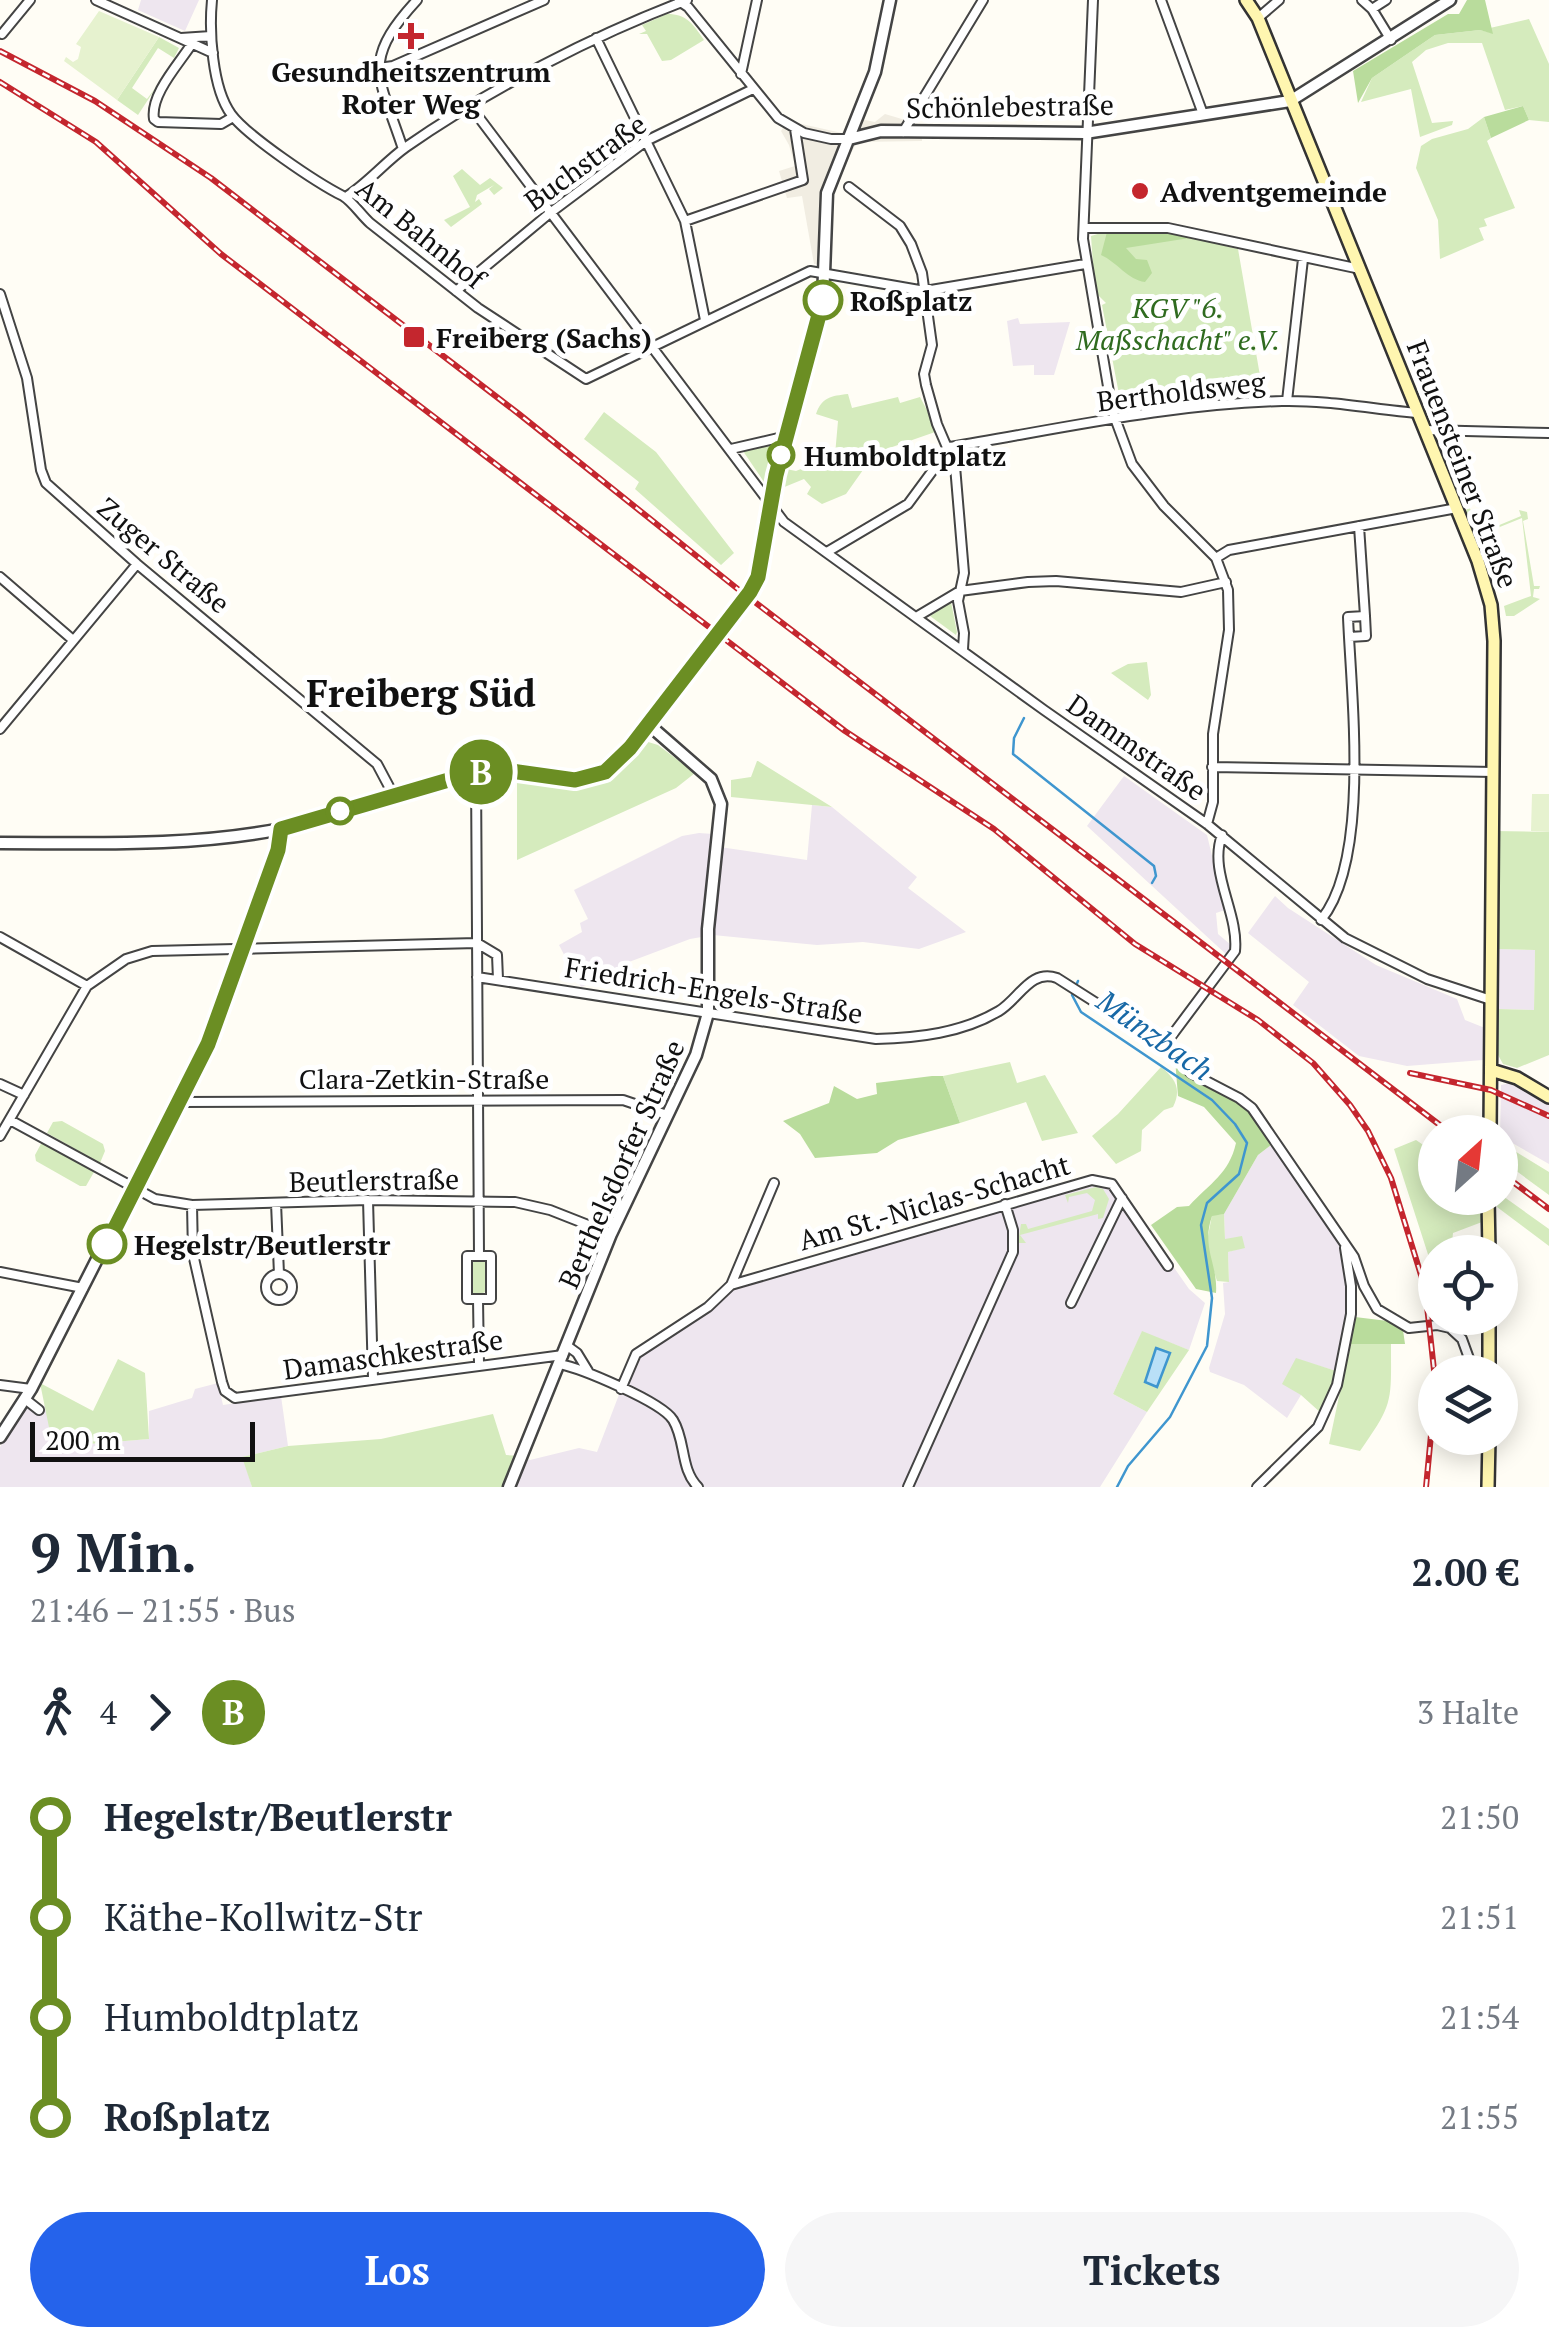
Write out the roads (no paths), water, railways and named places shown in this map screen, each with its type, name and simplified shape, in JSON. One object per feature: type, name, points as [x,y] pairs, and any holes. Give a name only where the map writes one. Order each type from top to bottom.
[{"type":"main road","name":"Frauensteiner Straße","points":[[1246,0],[1258,18],[1457,508],[1478,561],[1493,617],[1490,1115]]},
{"type":"main road","points":[[1491,1070],[1517,1078],[1549,1097]]},
{"type":"main road","points":[[1488,1487],[1489,1455]]},
{"type":"street","points":[[2,34],[30,0]]},
{"type":"street","points":[[96,0],[213,53]]},
{"type":"street","points":[[191,45],[153,108],[154,120],[221,124],[233,116],[221,91],[213,53],[212,0]]},
{"type":"street","points":[[403,149],[379,68],[385,38],[417,0]]},
{"type":"street","points":[[379,68],[393,66],[544,0]]},
{"type":"street","points":[[741,74],[757,0]]},
{"type":"street","points":[[751,590],[758,577],[787,436],[820,319],[826,193],[879,60],[890,0]]},
{"type":"street","points":[[903,132],[983,0]]},
{"type":"street","points":[[1093,0],[1085,132],[1085,264],[1115,420],[1129,460],[1142,481],[1216,558],[1226,582],[1229,630],[1212,767],[1213,802],[1207,824]]},
{"type":"street","points":[[1161,0],[1203,114]]},
{"type":"street","points":[[1258,18],[1279,0]]},
{"type":"street","points":[[1362,0],[1391,40]]},
{"type":"street","points":[[1372,9],[1386,0]]},
{"type":"street","points":[[1290,102],[1450,0]]},
{"type":"street","points":[[346,196],[403,149],[472,107],[596,38],[682,1],[778,118],[795,129],[832,139],[849,138]]},
{"type":"street","points":[[182,38],[211,36]]},
{"type":"street","points":[[596,38],[685,221],[705,320]]},
{"type":"street","name":"Buchstraße","points":[[456,291],[646,141],[752,89]]},
{"type":"street","name":"Schönlebestraße","points":[[849,138],[881,131],[1085,132],[1290,102]]},
{"type":"street","name":"Dammstraße","points":[[472,107],[784,522],[1222,835],[1321,920],[1381,958],[1428,979],[1492,1000]]},
{"type":"street","points":[[860,110],[865,120],[881,131]]},
{"type":"street","name":"Am Bahnhof","points":[[233,116],[332,192],[346,196],[370,223],[456,291],[586,378],[652,346]]},
{"type":"street","points":[[685,221],[803,180],[795,129]]},
{"type":"street","points":[[849,187],[893,219],[904,232],[920,266],[932,346],[924,374],[926,386],[955,466],[964,572],[960,591],[962,649]]},
{"type":"street","points":[[1086,228],[1168,228],[1360,269]]},
{"type":"street","points":[[1286,401],[1304,259]]},
{"type":"street","points":[[652,346],[810,271],[925,291],[1085,264]]},
{"type":"street","name":"Zuger Straße","points":[[0,294],[27,378],[46,483],[377,764],[394,796]]},
{"type":"street","name":"Bertholdsweg","points":[[950,448],[1139,415],[1286,401],[1418,412]]},
{"type":"street","points":[[1425,430],[1549,433]]},
{"type":"street","points":[[731,449],[787,436]]},
{"type":"street","points":[[827,552],[908,504],[950,448]]},
{"type":"street","points":[[1216,558],[1229,550],[1457,508]]},
{"type":"street","points":[[1349,637],[1366,636],[1359,526]]},
{"type":"street","points":[[0,728],[137,564]]},
{"type":"street","points":[[0,577],[73,640]]},
{"type":"street","points":[[918,616],[960,591],[1056,581],[1181,592],[1226,582]]},
{"type":"street","points":[[1321,920],[1338,888],[1348,852],[1353,769],[1348,617],[1365,616]]},
{"type":"street","points":[[0,843],[193,840],[281,829],[476,772],[511,771],[575,780],[595,776],[616,764],[664,703]]},
{"type":"street","name":"Berthelsdorfer Straße","points":[[509,1487],[611,1234],[696,1055],[708,1013],[708,929],[722,804],[711,778],[648,724]]},
{"type":"street","points":[[1212,767],[1494,772]]},
{"type":"street","points":[[476,772],[479,1256]]},
{"type":"street","points":[[0,1437],[28,1394],[208,1044],[278,850],[281,829]]},
{"type":"street","points":[[1222,835],[1218,857],[1235,951],[1164,1046],[1191,1073],[1252,1108],[1354,1256],[1377,1309],[1409,1328],[1450,1328],[1462,1339],[1468,1355]]},
{"type":"street","points":[[0,937],[87,986]]},
{"type":"street","points":[[0,1136],[87,986],[126,959],[152,951],[477,942],[497,955],[498,978]]},
{"type":"street","name":"Friedrich-Engels-Straße","points":[[477,977],[832,1034],[908,1038],[941,1034],[972,1024],[998,1011],[1034,978],[1046,974],[1164,1046]]},
{"type":"street","points":[[0,1084],[24,1096]]},
{"type":"street","name":"Clara-Zetkin-Straße","points":[[179,1102],[623,1100],[667,1115]]},
{"type":"street","name":"Beutlerstraße","points":[[10,1120],[155,1199],[192,1205],[368,1200],[515,1202],[611,1234]]},
{"type":"street","name":"Am St.-Niclas-Schacht","points":[[731,1285],[1098,1179],[1112,1184],[1122,1198]]},
{"type":"street","name":"Am St.-Niclas-Schacht","points":[[621,1389],[636,1354],[708,1307],[731,1285],[774,1183]]},
{"type":"street","points":[[1071,1303],[1122,1198],[1168,1266]]},
{"type":"street","points":[[368,1200],[373,1378]]},
{"type":"street","points":[[276,1204],[279,1274]]},
{"type":"street","points":[[908,1487],[1013,1252],[1014,1230],[1006,1204]]},
{"type":"street","name":"Damaschkestraße","points":[[192,1205],[193,1254],[222,1382],[229,1396],[562,1355],[588,1371]]},
{"type":"street","points":[[1257,1487],[1318,1427],[1337,1385],[1351,1314],[1352,1286],[1344,1243]]},
{"type":"street","points":[[466,1256],[491,1256],[492,1299],[478,1298],[466,1298],[466,1256]]},
{"type":"street","points":[[0,1272],[84,1288]]},
{"type":"street","points":[[478,1298],[479,1364]]},
{"type":"street","points":[[562,1355],[577,1354],[588,1371],[665,1410],[674,1422],[690,1478],[698,1487]]},
{"type":"street","points":[[0,1385],[28,1394],[38,1410]]},
{"type":"water","points":[[1156,1348],[1170,1353],[1157,1387],[1145,1382]]},
{"type":"waterway","name":"Münzbach","points":[[1024,718],[1014,738],[1013,754],[1154,866],[1156,876],[1152,883]]},
{"type":"waterway","name":"Münzbach","points":[[1078,981],[1072,995],[1081,1012],[1212,1100],[1247,1143],[1239,1174],[1207,1203],[1201,1225],[1212,1298],[1207,1346],[1170,1417],[1128,1466],[1117,1487]]},
{"type":"tunnel","points":[[682,680],[751,590]]},
{"type":"railway","points":[[0,51],[95,101],[211,178],[519,414],[739,590],[1427,1115]]},
{"type":"railway","points":[[0,82],[96,142],[221,254],[845,731],[994,829],[1135,944],[1258,1020],[1313,1063],[1368,1131],[1391,1178],[1425,1288],[1432,1355]]},
{"type":"railway","points":[[1410,1073],[1491,1090],[1549,1116]]},
{"type":"railway","points":[[1518,1186],[1549,1209]]},
{"type":"railway","points":[[1426,1487],[1429,1455]]},
{"type":"place","name":"Gesundheitszentrum Roter Weg","points":[[411,36]]},
{"type":"place","name":"Adventgemeinde","points":[[1140,191]]},
{"type":"place","name":"Roßplatz","points":[[823,300]]},
{"type":"place","name":"Freiberg (Sachs)","points":[[414,337]]},
{"type":"place","name":"Humboldtplatz","points":[[781,455]]},
{"type":"place","name":"Hegelstr/Beutlerstr","points":[[107,1244]]},
{"type":"district","name":"Freiberg Süd","points":[[421,693]]},
{"type":"park label","name":"KGV \"6. Maßschacht\" e.V.","points":[[1178,323]]}]
